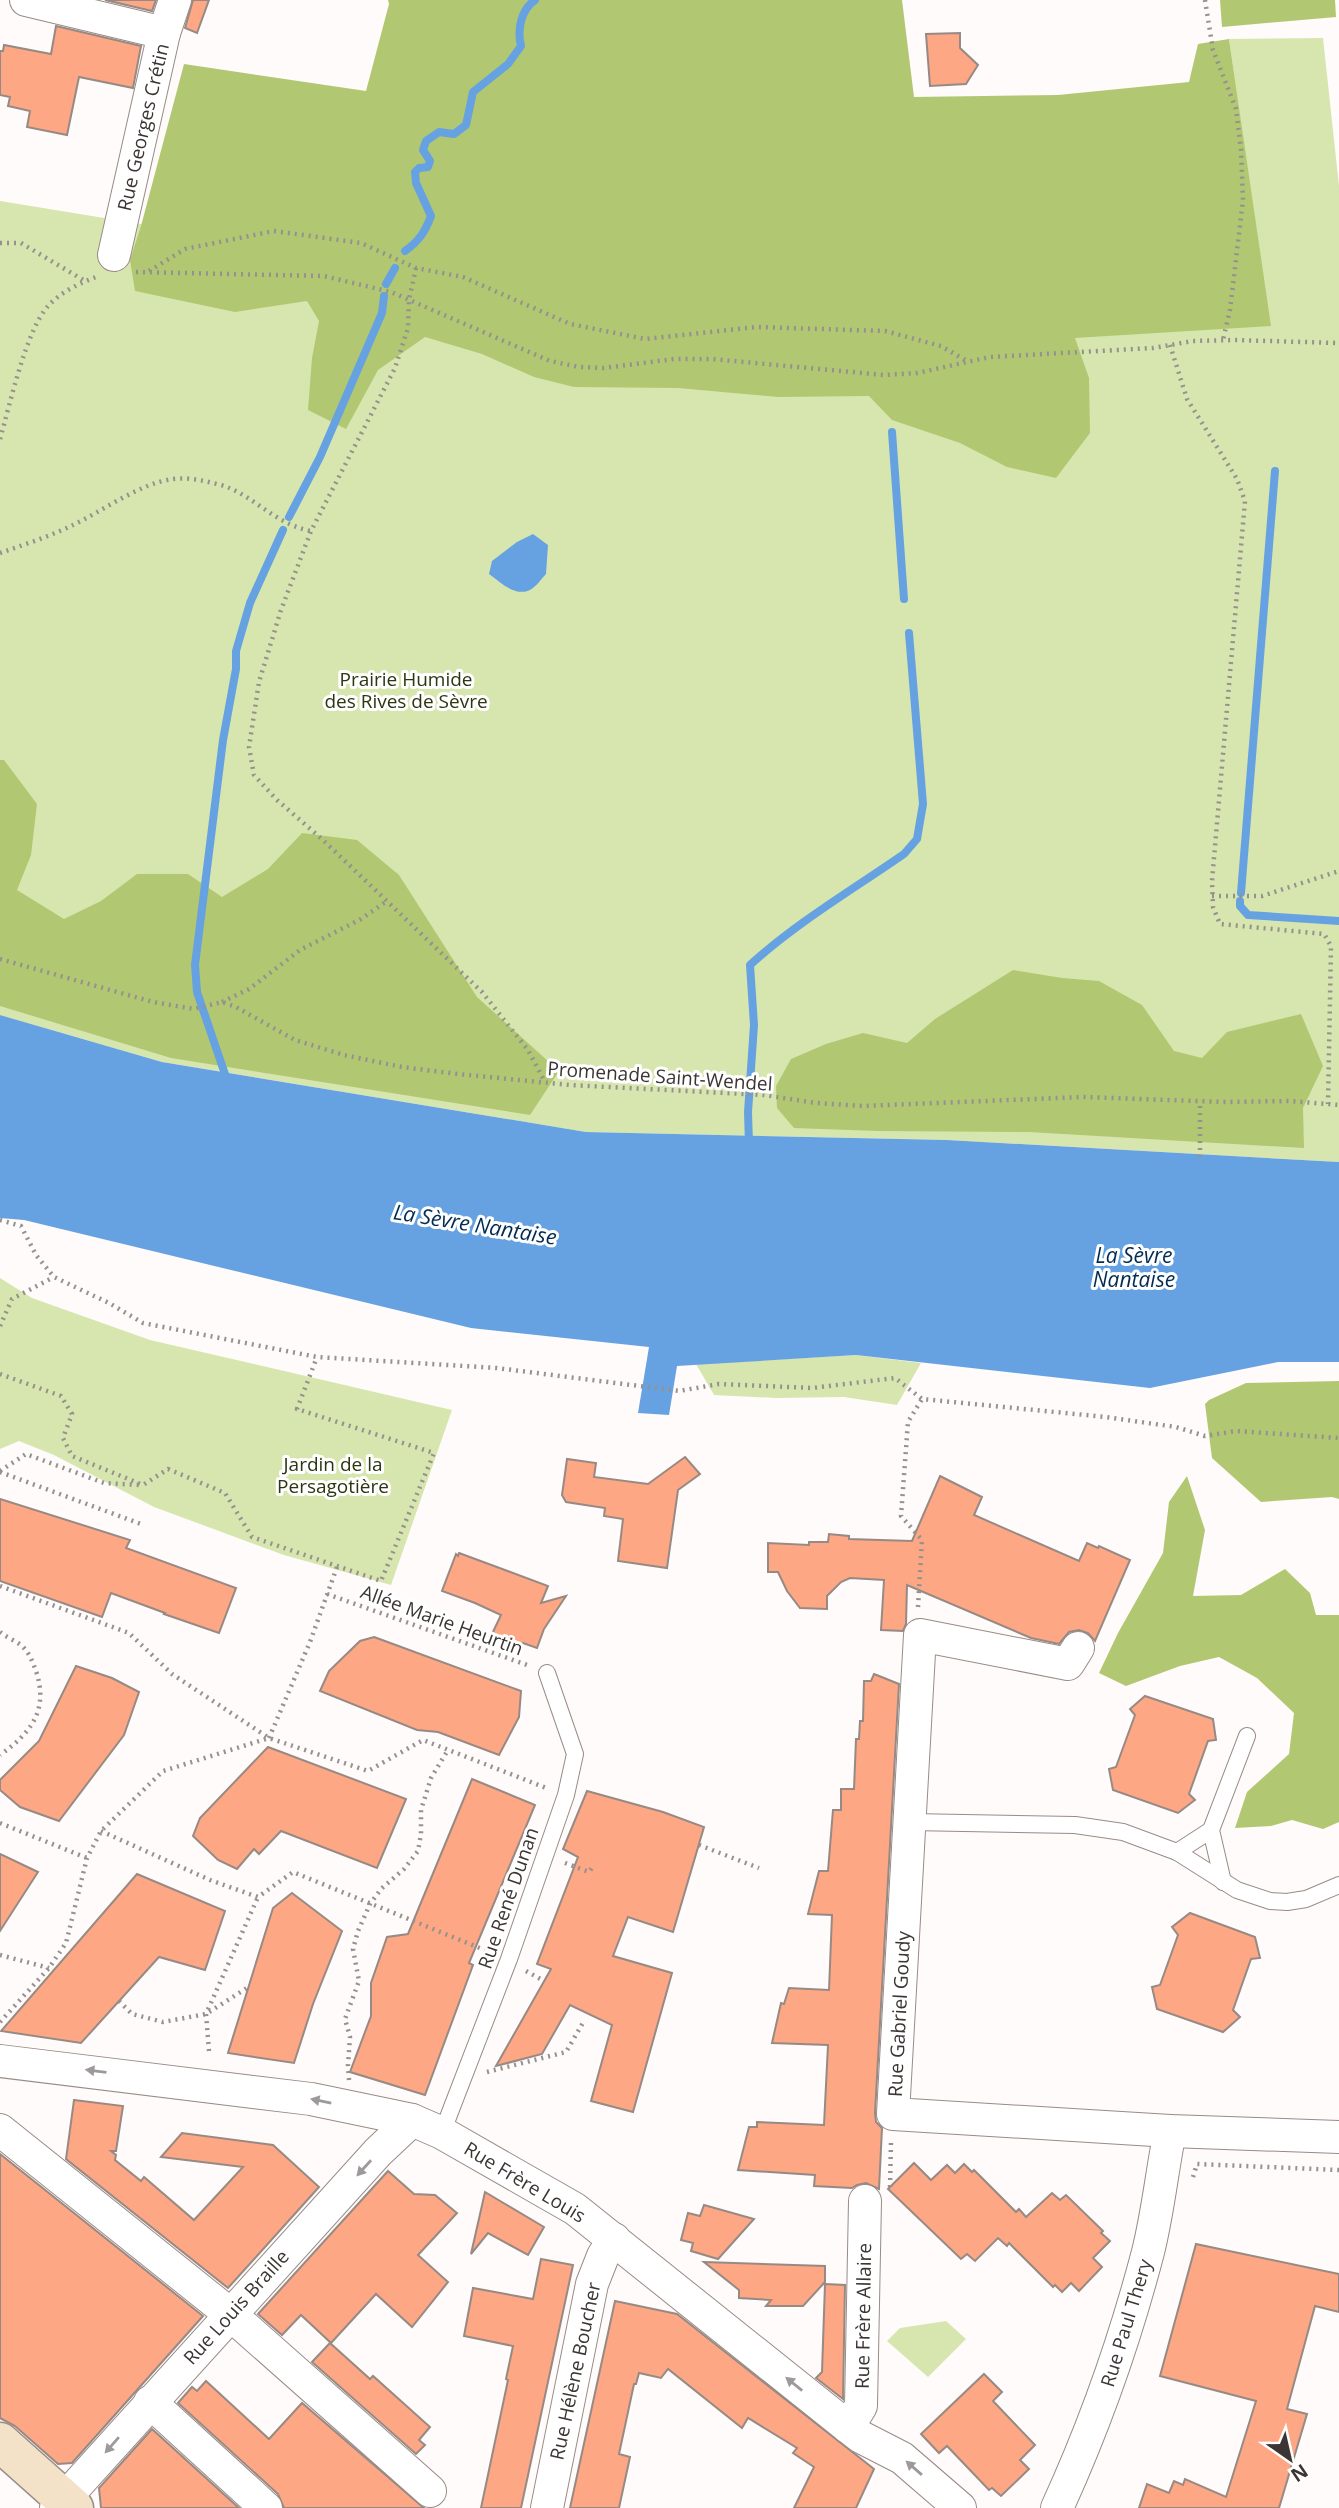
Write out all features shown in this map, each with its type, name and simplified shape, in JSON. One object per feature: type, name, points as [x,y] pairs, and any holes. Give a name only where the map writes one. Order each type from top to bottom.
[{"type":"main road","points":[[0,2442],[64,2505]]},
{"type":"street","points":[[26,0],[164,33]]},
{"type":"street","name":"Rue Georges Crétin","points":[[112,264],[164,33],[175,0]]},
{"type":"street","points":[[920,1635],[1068,1664],[1078,1647]]},
{"type":"street","name":"Rue Gabriel Goudy","points":[[920,1635],[893,2114],[1170,2131],[1339,2137]]},
{"type":"street","name":"Rue Frère Louis","points":[[0,2061],[311,2099],[412,2120],[442,2133],[575,2209],[860,2437],[902,2458],[960,2508]]},
{"type":"street","name":"Rue Louis Braille","points":[[64,2505],[150,2402],[378,2152],[412,2120]]},
{"type":"street","points":[[0,2130],[230,2314],[430,2491]]},
{"type":"street","name":"Rue Paul Thery","points":[[1057,2508],[1112,2374],[1123,2339],[1149,2249],[1170,2131]]},
{"type":"street","name":"Rue Frère Allaire","points":[[848,2427],[861,2406],[865,2202]]},
{"type":"street","name":"Rue Hélène Boucher","points":[[547,2508],[592,2284],[603,2256],[614,2239]]},
{"type":"street","points":[[150,2402],[266,2508]]},
{"type":"lane","name":"Rue René Dunan","points":[[442,2133],[509,1959],[566,1795],[575,1754],[547,1672]]},
{"type":"lane","points":[[1223,1882],[1211,1830],[1247,1736]]},
{"type":"lane","points":[[910,1822],[1075,1825],[1123,1832],[1177,1852],[1223,1882],[1270,1901],[1306,1899],[1339,1885]]},
{"type":"lane","points":[[1177,1852],[1211,1830]]},
{"type":"path","points":[[1205,0],[1213,50],[1236,109],[1241,150],[1242,200],[1230,310],[1223,340]]},
{"type":"path","points":[[148,272],[185,249],[274,231],[361,243],[416,268],[463,277],[570,324],[645,339],[756,327],[885,331],[941,346],[965,361]]},
{"type":"path","points":[[0,243],[21,243],[85,281]]},
{"type":"path","points":[[0,439],[32,334],[41,315],[57,299],[112,264],[148,272],[324,276],[391,292],[550,361],[579,367],[604,368],[674,359],[712,359],[884,374],[917,373],[965,361],[1193,341],[1339,343]]},
{"type":"path","points":[[416,268],[408,328],[395,368],[311,531],[281,610],[258,682],[249,747],[254,775],[482,992],[528,1050],[545,1083]]},
{"type":"path","points":[[1170,345],[1187,399],[1237,479],[1245,501],[1213,867],[1213,907],[1220,924],[1324,934],[1331,946],[1328,1104]]},
{"type":"path","points":[[0,553],[70,527],[134,492],[172,479],[197,479],[232,489],[296,528],[311,531]]},
{"type":"path","points":[[1212,896],[1262,897],[1339,871]]},
{"type":"path","points":[[0,959],[153,1002],[194,1009],[222,1002],[249,989],[300,950],[361,919],[387,901]]},
{"type":"path","name":"Promenade Saint-Wendel","points":[[222,1002],[295,1040],[344,1055],[413,1068],[545,1083],[764,1094],[816,1103],[863,1106],[1083,1097],[1290,1101],[1339,1105]]},
{"type":"path","points":[[1200,1101],[1200,1157]]},
{"type":"path","points":[[0,1220],[21,1226],[36,1255],[54,1277],[109,1303],[143,1323],[317,1357],[497,1368],[680,1391],[719,1384],[812,1388],[895,1378],[922,1399],[1105,1417],[1176,1427],[1205,1436],[1236,1431],[1339,1438]]},
{"type":"path","points":[[0,1326],[12,1299],[54,1277]]},
{"type":"path","points":[[0,1471],[26,1454],[104,1483],[143,1485],[168,1469],[225,1493],[252,1537],[381,1581],[434,1453],[297,1409],[317,1357]]},
{"type":"path","points":[[0,1374],[61,1396],[72,1414],[63,1438],[72,1456],[143,1485]]},
{"type":"path","points":[[920,1635],[918,1608],[922,1540],[901,1516],[908,1422],[922,1399]]},
{"type":"path","points":[[0,1471],[141,1524]]},
{"type":"path","points":[[0,2022],[49,1968],[66,1943],[87,1858],[101,1831],[163,1771],[269,1738],[310,1642],[337,1566]]},
{"type":"path","points":[[0,1586],[129,1633],[172,1674],[269,1738],[368,1771],[423,1741],[566,1795]]},
{"type":"path","name":"Allée Marie Heurtin","points":[[327,1594],[547,1672]]},
{"type":"path","points":[[0,1632],[23,1647],[33,1660],[42,1689],[38,1714],[20,1741],[0,1755]]},
{"type":"path","points":[[350,2083],[350,2037],[345,2019],[359,1981],[353,1949],[370,1904],[418,1851],[421,1810],[431,1778],[449,1751]]},
{"type":"path","points":[[0,1824],[87,1858]]},
{"type":"path","points":[[101,1831],[210,1880],[258,1897]]},
{"type":"path","points":[[699,1845],[759,1868]]},
{"type":"path","points":[[564,1862],[589,1872],[594,1865]]},
{"type":"path","points":[[209,2051],[206,2014],[258,1897],[293,1872],[509,1959]]},
{"type":"path","points":[[0,1955],[49,1968]]},
{"type":"path","points":[[523,1970],[544,1981]]},
{"type":"path","points":[[119,2001],[132,2014],[163,2022],[206,2014],[250,1986]]},
{"type":"path","points":[[488,2072],[566,2052],[584,2021]]},
{"type":"path","points":[[1189,2190],[1197,2164],[1339,2170]]},
{"type":"green space","points":[[388,0],[902,0],[914,97],[1058,95],[1189,82],[1198,44],[1229,39],[1271,326],[1075,338],[1089,378],[1090,433],[1056,478],[1007,467],[960,443],[892,420],[869,396],[778,397],[678,388],[574,387],[534,377],[482,354],[425,337],[378,370],[346,429],[308,410],[312,358],[319,321],[307,301],[235,312],[135,291],[130,260],[184,64],[366,91]]},
{"type":"green space","points":[[1220,0],[1335,0],[1336,17],[1222,27]]},
{"type":"green space","name":"Prairie Humide des Rives de Sèvre","points":[[1323,38],[1339,186],[1339,1162],[947,1140],[586,1132],[162,1062],[0,1015],[0,201],[264,244],[1270,326],[1229,39]]},
{"type":"green space","points":[[0,760],[4,760],[37,804],[31,855],[17,890],[64,919],[101,901],[137,874],[188,874],[222,897],[268,869],[302,833],[357,840],[399,875],[477,997],[559,1071],[530,1115],[171,1058],[0,1006]]},
{"type":"green space","points":[[1013,970],[1099,981],[1142,1005],[1174,1051],[1202,1058],[1227,1032],[1301,1014],[1323,1066],[1303,1108],[1304,1148],[1029,1132],[794,1128],[777,1108],[776,1086],[791,1059],[826,1044],[863,1033],[907,1043],[935,1019]]},
{"type":"green space","name":"Jardin de la Persagotière","points":[[0,1278],[32,1298],[150,1340],[452,1410],[391,1585],[284,1555],[154,1507],[54,1455],[19,1441],[0,1449]]},
{"type":"green space","points":[[856,1355],[921,1363],[897,1405],[844,1397],[714,1395],[696,1364]]},
{"type":"green space","points":[[1339,1381],[1339,1499],[1332,1497],[1261,1502],[1212,1458],[1205,1404],[1209,1400],[1246,1383]]},
{"type":"green space","points":[[1187,1476],[1205,1530],[1193,1596],[1241,1595],[1285,1569],[1310,1593],[1316,1615],[1339,1615],[1339,1822],[1323,1829],[1292,1820],[1271,1826],[1235,1828],[1247,1792],[1289,1754],[1294,1713],[1257,1678],[1219,1657],[1180,1666],[1126,1686],[1099,1673],[1163,1553],[1169,1502]]},
{"type":"green space","points":[[946,2321],[966,2339],[928,2377],[887,2341],[900,2328]]},
{"type":"water","points":[[533,534],[548,545],[546,574],[530,590],[519,592],[489,574],[492,561],[517,542]]},
{"type":"water","name":"La Sèvre Nantaise","points":[[0,1015],[162,1062],[586,1132],[947,1140],[1339,1162],[1339,1362],[1278,1362],[1150,1388],[856,1355],[677,1366],[669,1415],[638,1413],[649,1347],[471,1328],[24,1220],[0,1218]]},
{"type":"building","points":[[105,0],[156,0],[152,11]]},
{"type":"building","points":[[193,0],[209,0],[197,33],[185,28]]},
{"type":"building","points":[[56,26],[141,46],[133,88],[79,77],[67,135],[27,127],[30,111],[8,106],[10,97],[0,95],[0,51],[3,51],[4,45],[51,54]]},
{"type":"building","points":[[960,33],[960,48],[978,65],[966,84],[930,86],[926,34]]},
{"type":"building","points":[[685,1457],[700,1474],[678,1490],[667,1568],[618,1561],[623,1519],[604,1516],[605,1508],[566,1502],[562,1495],[567,1459],[596,1463],[594,1477],[648,1484]]},
{"type":"building","points":[[940,1476],[982,1497],[974,1515],[1079,1561],[1087,1543],[1130,1560],[1095,1641],[1088,1633],[1079,1630],[1069,1632],[1059,1644],[1031,1638],[907,1585],[906,1624],[903,1631],[881,1630],[884,1580],[850,1578],[841,1582],[827,1596],[827,1609],[800,1608],[787,1591],[778,1572],[768,1572],[768,1543],[809,1545],[809,1542],[828,1542],[829,1534],[849,1536],[849,1539],[912,1541]]},
{"type":"building","points":[[0,1499],[130,1540],[126,1548],[236,1588],[219,1633],[111,1593],[102,1617],[0,1581]]},
{"type":"building","points":[[459,1553],[548,1586],[541,1603],[566,1596],[544,1629],[537,1648],[523,1643],[513,1645],[511,1641],[492,1634],[501,1615],[442,1591],[456,1554],[458,1556]]},
{"type":"building","points":[[374,1637],[521,1691],[519,1717],[499,1755],[438,1732],[417,1730],[320,1691],[329,1671],[360,1641]]},
{"type":"building","points":[[76,1666],[112,1678],[139,1692],[124,1735],[59,1821],[20,1807],[0,1790],[0,1780],[39,1741]]},
{"type":"building","points":[[874,1674],[899,1684],[875,2113],[876,2122],[882,2128],[879,2189],[866,2183],[852,2188],[814,2186],[815,2175],[738,2170],[749,2127],[757,2127],[757,2122],[824,2125],[828,2045],[772,2043],[781,2003],[784,2004],[789,1988],[829,1990],[832,1915],[808,1914],[819,1871],[828,1871],[833,1810],[841,1810],[841,1789],[854,1789],[856,1739],[859,1739],[860,1721],[863,1721],[864,1681],[871,1681]]},
{"type":"building","points":[[1145,1696],[1213,1719],[1216,1740],[1208,1741],[1189,1794],[1195,1800],[1178,1813],[1113,1790],[1109,1769],[1116,1767],[1135,1715],[1130,1709]]},
{"type":"building","points":[[268,1747],[406,1799],[377,1868],[281,1831],[259,1854],[254,1849],[237,1869],[218,1860],[193,1836],[200,1818]]},
{"type":"building","points":[[472,1779],[535,1805],[469,1963],[473,1965],[425,2095],[350,2072],[371,2016],[371,1983],[387,1937],[408,1934]]},
{"type":"building","points":[[587,1791],[663,1812],[704,1827],[673,1932],[628,1917],[613,1956],[672,1973],[633,2112],[591,2101],[612,2025],[570,2005],[542,2054],[496,2066],[551,1969],[537,1964],[578,1857],[563,1849]]},
{"type":"building","points":[[0,1854],[38,1872],[0,1931]]},
{"type":"building","points":[[137,1874],[225,1911],[205,1970],[159,1957],[81,2043],[1,2031]]},
{"type":"building","points":[[292,1893],[342,1931],[313,2004],[294,2063],[228,2053],[273,1908]]},
{"type":"building","points":[[1190,1913],[1255,1937],[1260,1958],[1251,1959],[1233,2010],[1240,2017],[1223,2032],[1157,2009],[1152,1987],[1160,1985],[1178,1935],[1172,1927]]},
{"type":"building","points":[[74,2100],[123,2106],[116,2151],[111,2151],[116,2155],[115,2160],[141,2181],[144,2177],[194,2220],[243,2167],[161,2157],[182,2133],[273,2145],[319,2187],[228,2288],[66,2159]]},
{"type":"building","points":[[0,2154],[203,2316],[72,2463],[58,2464],[15,2426],[0,2418]]},
{"type":"building","points":[[914,2163],[931,2180],[947,2165],[955,2173],[964,2164],[972,2172],[974,2170],[1016,2212],[1019,2209],[1026,2217],[1052,2193],[1060,2200],[1066,2195],[1110,2241],[1093,2258],[1102,2267],[1079,2291],[1071,2283],[1062,2292],[1055,2285],[1053,2287],[1009,2243],[1007,2246],[998,2238],[975,2261],[967,2254],[961,2259],[888,2189]]},
{"type":"building","points":[[388,2171],[414,2194],[435,2195],[457,2213],[418,2255],[448,2282],[412,2327],[376,2294],[331,2343],[301,2315],[282,2335],[258,2314]]},
{"type":"building","points":[[485,2192],[544,2227],[528,2255],[488,2233],[471,2254]]},
{"type":"building","points":[[704,2205],[754,2219],[718,2259],[691,2251],[693,2243],[681,2240],[688,2213],[700,2216]]},
{"type":"building","points":[[1196,2244],[1339,2274],[1339,2312],[1315,2306],[1287,2409],[1307,2414],[1279,2508],[1139,2508],[1147,2484],[1169,2493],[1174,2481],[1183,2485],[1185,2479],[1226,2497],[1256,2401],[1160,2376]]},
{"type":"building","points":[[541,2259],[573,2265],[521,2508],[481,2508],[513,2346],[464,2336],[473,2288],[533,2299]]},
{"type":"building","points":[[704,2262],[825,2266],[825,2282],[803,2306],[766,2306],[771,2300],[739,2298],[739,2290]]},
{"type":"building","points":[[825,2284],[845,2285],[843,2399],[816,2378],[822,2372]]},
{"type":"building","points":[[615,2301],[677,2314],[874,2469],[856,2508],[794,2508],[814,2467],[793,2453],[797,2448],[748,2418],[742,2428],[668,2369],[661,2378],[639,2373],[634,2384],[619,2454],[630,2457],[619,2508],[570,2508]]},
{"type":"building","points":[[330,2343],[370,2379],[373,2376],[430,2427],[419,2440],[425,2445],[416,2454],[312,2362]]},
{"type":"building","points":[[984,2374],[1002,2392],[993,2401],[1035,2445],[1020,2460],[1029,2469],[1001,2496],[992,2488],[989,2490],[947,2446],[939,2453],[921,2434]]},
{"type":"building","points":[[206,2381],[269,2439],[302,2403],[424,2508],[284,2508],[278,2494],[178,2403],[192,2387],[197,2391]]},
{"type":"building","points":[[152,2429],[239,2508],[101,2508],[99,2488]]},
{"type":"waterway","points":[[405,251],[421,236],[431,216],[416,183],[415,172],[419,168],[428,167],[430,161],[423,150],[426,141],[439,132],[454,134],[466,125],[473,92],[508,64],[521,46],[521,20],[526,9],[535,0]]},
{"type":"waterway","points":[[386,284],[395,268]]},
{"type":"waterway","points":[[289,517],[320,457],[382,313],[384,296]]},
{"type":"waterway","points":[[892,432],[904,599]]},
{"type":"waterway","points":[[1241,893],[1275,471]]},
{"type":"waterway","points":[[227,1080],[197,992],[195,965],[223,740],[236,669],[236,651],[250,603],[283,530]]},
{"type":"waterway","points":[[749,1144],[748,1112],[754,1025],[750,965],[805,921],[904,854],[917,839],[923,804],[909,633]]},
{"type":"waterway","points":[[1240,901],[1240,906],[1248,915],[1339,921]]}]
